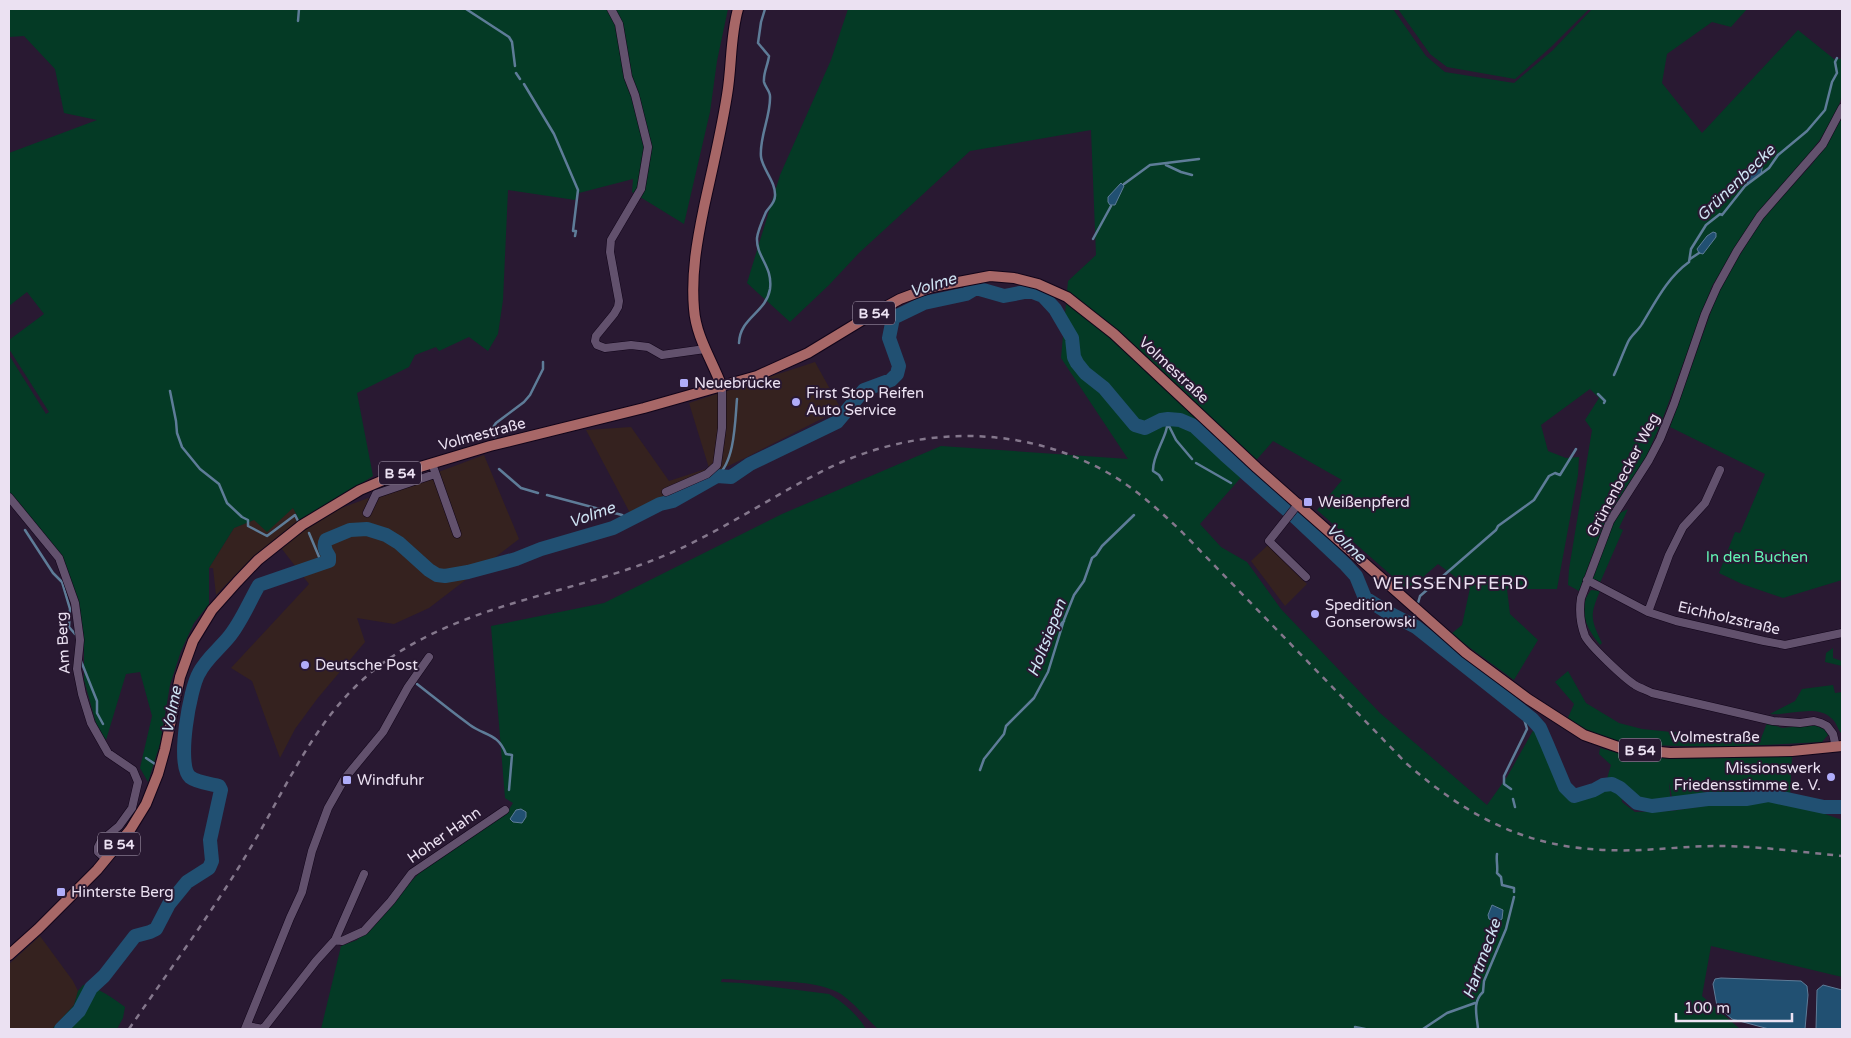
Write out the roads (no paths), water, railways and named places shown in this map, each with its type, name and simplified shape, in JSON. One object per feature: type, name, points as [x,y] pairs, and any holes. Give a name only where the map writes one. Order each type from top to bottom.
[{"type":"main road","points":[[722,387],[700,340],[694,310],[695,259],[698,235],[727,94],[733,30],[738,9]]},
{"type":"main road","name":"Volmestraße","points":[[9,955],[38,929],[106,859],[130,830],[153,789],[165,749],[186,658],[202,626],[224,595],[258,560],[302,525],[341,500],[378,481],[490,446],[722,387],[757,376],[808,353],[868,316],[900,299],[932,287],[990,276],[1014,278],[1038,284],[1067,297],[1114,334],[1296,506],[1466,652],[1553,717],[1584,735],[1620,748],[1670,752],[1792,751],[1839,747]]},
{"type":"street","points":[[611,9],[619,24],[628,77],[635,95],[648,147],[641,189],[611,240],[610,252],[619,300],[618,307],[596,336],[595,341],[597,345],[605,348],[648,347],[662,355],[705,349]]},
{"type":"street","name":"Grünenbecker Weg","points":[[1839,747],[1828,726],[1821,723],[1814,721],[1800,724],[1773,721],[1652,693],[1634,684],[1612,665],[1586,638],[1580,618],[1580,607],[1581,598],[1610,521],[1649,460],[1660,439],[1705,314],[1717,287],[1760,216],[1823,144],[1842,108]]},
{"type":"street","points":[[666,492],[708,474],[718,465],[722,428],[722,387]]},
{"type":"street","points":[[432,463],[457,534]]},
{"type":"street","points":[[1648,612],[1669,555],[1683,527],[1705,503],[1720,470]]},
{"type":"street","points":[[367,513],[376,494],[435,474]]},
{"type":"street","name":"Am Berg","points":[[9,497],[59,558],[75,604],[80,640],[77,669],[91,723],[108,753],[133,770],[138,782],[132,808],[119,826],[101,841],[98,847],[98,852],[106,859]]},
{"type":"street","points":[[1296,506],[1270,541],[1306,576]]},
{"type":"street","name":"Eichholzstraße","points":[[1588,580],[1648,612],[1764,642],[1785,645],[1842,633]]},
{"type":"street","points":[[246,1028],[302,892],[312,851],[328,808],[345,778],[383,732],[408,687],[429,657]]},
{"type":"street","name":"Hoher Hahn","points":[[336,940],[342,940],[364,931],[392,900],[412,873],[505,810]]},
{"type":"street","name":"Hoher Hahn","points":[[246,1028],[263,1029],[316,961],[336,940],[364,874]]},
{"type":"water","points":[[1758,162],[1763,163],[1761,174],[1748,183],[1740,176],[1740,173]]},
{"type":"water","points":[[1121,183],[1124,186],[1115,205],[1110,205],[1108,197]]},
{"type":"water","points":[[1713,232],[1716,233],[1716,237],[1703,254],[1699,253],[1697,249],[1707,236]]},
{"type":"water","points":[[521,809],[526,812],[526,817],[522,823],[513,822],[510,819],[516,810]]},
{"type":"water","points":[[1492,905],[1503,910],[1502,919],[1497,922],[1489,919],[1488,915]]},
{"type":"water","points":[[1715,979],[1801,981],[1807,986],[1808,995],[1805,1029],[1769,1029],[1732,1019],[1717,1006],[1713,984]]},
{"type":"water","points":[[1823,985],[1842,990],[1842,1029],[1816,1029],[1817,990]]},
{"type":"waterway","points":[[298,21],[299,9]]},
{"type":"waterway","points":[[466,9],[509,37],[512,42],[515,66]]},
{"type":"waterway","points":[[739,343],[740,334],[744,327],[764,304],[770,289],[769,274],[757,245],[759,228],[775,198],[774,186],[761,157],[762,142],[770,104],[770,94],[764,79],[769,56],[758,43],[765,9]]},
{"type":"waterway","name":"Grünenbecke","points":[[1614,375],[1629,340],[1674,275],[1689,262],[1691,249],[1706,225],[1720,214],[1722,215],[1745,186],[1769,168],[1778,155],[1807,131],[1825,110],[1832,82],[1837,73],[1835,62],[1837,58]]},
{"type":"waterway","points":[[516,73],[520,79]]},
{"type":"waterway","points":[[524,84],[554,134],[578,190],[573,231],[576,231],[575,236]]},
{"type":"waterway","points":[[1124,184],[1150,165],[1199,159]]},
{"type":"waterway","points":[[1166,165],[1192,175]]},
{"type":"waterway","points":[[1093,239],[1111,206]]},
{"type":"waterway","points":[[1690,259],[1699,253]]},
{"type":"waterway","name":"Volme","points":[[61,1029],[79,1011],[91,988],[104,976],[135,936],[156,929],[169,904],[187,882],[209,868],[212,861],[210,840],[221,790],[219,786],[193,779],[186,770],[184,743],[189,709],[195,681],[199,673],[233,632],[259,585],[329,561],[325,546],[326,540],[350,530],[367,529],[386,535],[399,543],[429,570],[437,575],[445,576],[516,559],[541,549],[613,528],[660,504],[673,501],[717,476],[731,477],[750,464],[837,422],[864,390],[891,380],[897,374],[899,366],[889,338],[893,318],[924,303],[966,294],[976,288],[1004,296],[1030,291],[1043,296],[1055,309],[1072,338],[1074,357],[1077,363],[1085,373],[1104,388],[1135,425],[1145,428],[1161,420],[1168,419],[1180,420],[1194,426],[1346,565],[1356,576],[1365,598],[1416,627],[1532,719],[1540,728],[1565,787],[1574,796],[1603,785],[1612,784],[1620,788],[1637,803],[1652,806],[1708,799],[1746,799],[1768,795],[1824,807],[1842,807]]},
{"type":"waterway","points":[[495,437],[492,429],[496,423],[524,402],[530,395],[543,369],[543,362]]},
{"type":"waterway","points":[[170,391],[177,433],[182,447],[200,469],[219,484],[227,503],[248,520],[248,526],[267,536],[295,515],[298,521]]},
{"type":"waterway","name":"Grünenbecke","points":[[1598,394],[1605,401],[1604,403]]},
{"type":"waterway","points":[[717,476],[723,470],[731,451],[737,399]]},
{"type":"waterway","name":"Holtsiepen","points":[[1162,480],[1153,471],[1153,465],[1166,431],[1167,419]]},
{"type":"waterway","points":[[1168,424],[1176,440],[1192,459]]},
{"type":"waterway","name":"Grünenbecke","points":[[1418,603],[1420,596],[1496,530],[1498,526],[1534,500],[1549,476],[1555,473],[1560,475],[1576,449]]},
{"type":"waterway","points":[[1196,463],[1231,483]]},
{"type":"waterway","points":[[499,469],[521,488],[538,493]]},
{"type":"waterway","points":[[547,495],[622,515],[628,520]]},
{"type":"waterway","name":"Holtsiepen","points":[[980,770],[984,759],[1004,734],[1006,726],[1034,698],[1048,672],[1064,620],[1074,595],[1084,581],[1092,558],[1134,515]]},
{"type":"waterway","points":[[25,530],[53,573],[62,582],[70,609],[69,627],[75,634]]},
{"type":"waterway","points":[[309,533],[322,564]]},
{"type":"waterway","name":"Grünenbecke","points":[[1399,619],[1402,616]]},
{"type":"waterway","name":"Holtsiepen","points":[[1053,632],[1064,621]]},
{"type":"waterway","points":[[81,661],[97,701],[97,713],[103,724]]},
{"type":"waterway","points":[[417,684],[470,725],[495,738],[506,754],[512,755],[509,790]]},
{"type":"waterway","name":"Hartmecke","points":[[1511,789],[1504,784],[1504,776],[1527,729],[1522,712]]},
{"type":"waterway","points":[[146,758],[155,764]]},
{"type":"waterway","name":"Hartmecke","points":[[1513,799],[1515,807]]},
{"type":"waterway","name":"Hartmecke","points":[[1497,854],[1497,873],[1501,877],[1502,885],[1514,888],[1514,892]]},
{"type":"waterway","name":"Hartmecke","points":[[1478,1029],[1477,1000],[1483,992],[1484,981],[1506,929],[1514,897]]},
{"type":"waterway","points":[[1423,1029],[1447,1013],[1475,1003]]},
{"type":"waterway","points":[[1355,1027],[1365,1029]]},
{"type":"railway","points":[[129,1029],[222,894],[311,742],[356,686],[386,661],[419,640],[490,610],[603,577],[666,555],[691,544],[835,465],[869,452],[903,443],[938,437],[974,436],[1009,439],[1044,446],[1077,458],[1110,474],[1130,487],[1182,532],[1407,764],[1452,799],[1475,814],[1499,826],[1524,836],[1578,848],[1649,850],[1733,846],[1842,856]]},
{"type":"place","name":"Neuebrücke","points":[[684,383]]},
{"type":"place","name":"First Stop Reifen Auto Service","points":[[796,402]]},
{"type":"place","name":"Weißenpferd","points":[[1308,502]]},
{"type":"place","name":"Spedition Gonserowski","points":[[1315,614]]},
{"type":"place","name":"Deutsche Post","points":[[305,665]]},
{"type":"place","name":"Missionswerk Friedensstimme e. V.","points":[[1831,777]]},
{"type":"place","name":"Windfuhr","points":[[347,780]]},
{"type":"place","name":"Hinterste Berg","points":[[61,892]]},
{"type":"district","name":"WEISSENPFERD","points":[[1451,583]]},
{"type":"park label","name":"In den Buchen","points":[[1757,557]]}]
